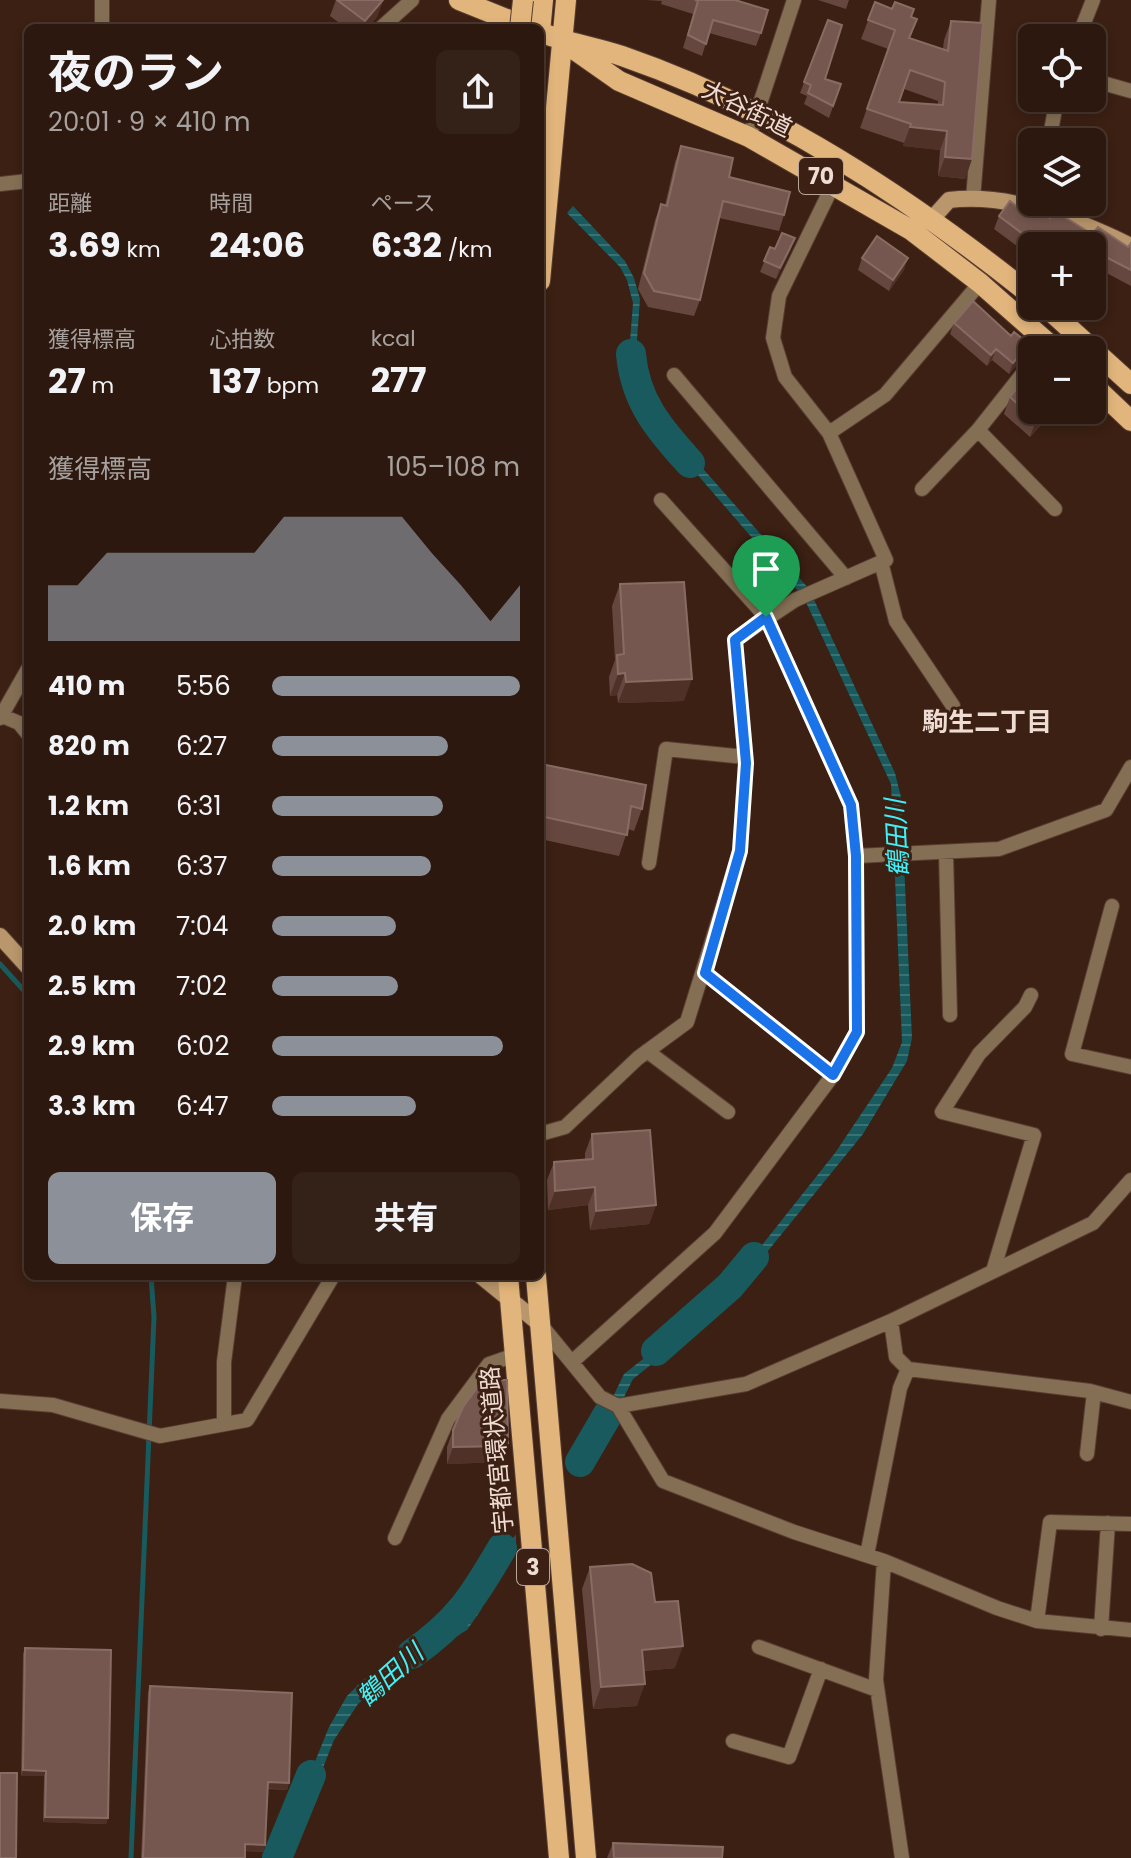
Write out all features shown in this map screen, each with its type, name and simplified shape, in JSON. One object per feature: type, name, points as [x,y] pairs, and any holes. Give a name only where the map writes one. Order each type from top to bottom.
[{"type":"main road","points":[[459,0],[507,18],[523,0]]},
{"type":"main road","points":[[541,24],[543,0]]},
{"type":"main road","points":[[544,237],[566,0]]},
{"type":"main road","name":"大谷街道","points":[[544,34],[621,56],[759,115],[817,145],[931,220],[1018,285]]},
{"type":"main road","name":"大谷街道","points":[[562,41],[619,81],[749,137],[834,183],[911,230],[980,283],[1036,336]]},
{"type":"main road","points":[[1060,320],[1131,384]]},
{"type":"main road","points":[[1106,397],[1130,420]]},
{"type":"main road","name":"3","points":[[536,1280],[586,1858]]},
{"type":"main road","name":"宇都宮環状道路","points":[[509,1286],[559,1858]]},
{"type":"street","points":[[102,0],[102,24]]},
{"type":"street","points":[[385,24],[412,0]]},
{"type":"street","points":[[749,137],[759,115],[794,0]]},
{"type":"street","points":[[973,199],[989,0]]},
{"type":"street","points":[[1084,24],[1093,0]]},
{"type":"street","points":[[1106,84],[1131,91]]},
{"type":"street","points":[[0,184],[24,181]]},
{"type":"street","points":[[544,1133],[565,1127],[647,1051],[687,1022],[705,973],[740,851],[745,757],[735,640],[795,600],[886,560],[829,433],[785,377],[773,338],[779,296],[834,183]]},
{"type":"street","points":[[931,220],[949,200],[1018,203]]},
{"type":"street","points":[[1064,216],[1131,246]]},
{"type":"street","points":[[829,433],[885,395],[980,283]]},
{"type":"street","points":[[674,375],[846,578]]},
{"type":"street","points":[[922,489],[978,430],[1018,380]]},
{"type":"street","points":[[978,430],[1055,509]]},
{"type":"street","points":[[572,1362],[715,1233],[833,1075],[857,1032],[856,856],[851,805],[766,617],[661,500]]},
{"type":"street","points":[[881,562],[896,621],[953,706]]},
{"type":"street","points":[[24,676],[0,716],[19,723],[24,729]]},
{"type":"street","points":[[649,863],[666,749],[745,757]]},
{"type":"street","points":[[856,856],[999,849],[1106,810],[1131,767]]},
{"type":"street","points":[[946,853],[950,1015]]},
{"type":"street","points":[[1112,906],[1072,1054],[1131,1067]]},
{"type":"street","points":[[0,936],[24,963]]},
{"type":"street","points":[[705,973],[833,1075]]},
{"type":"street","points":[[993,1271],[1034,1135],[942,1112],[979,1054],[1025,1007],[1031,995]]},
{"type":"street","points":[[647,1051],[728,1112]]},
{"type":"street","points":[[618,1406],[746,1384],[891,1321],[1093,1223],[1131,1180]]},
{"type":"street","points":[[224,1424],[224,1362],[234,1280]]},
{"type":"street","points":[[0,1401],[53,1405],[160,1436],[247,1420],[331,1280]]},
{"type":"street","points":[[509,1286],[600,1397],[618,1406],[663,1481],[794,1532],[884,1561],[997,1608],[1037,1621],[1131,1630]]},
{"type":"street","points":[[891,1321],[896,1357],[908,1369],[1094,1392],[1131,1402]]},
{"type":"street","points":[[395,1538],[448,1419],[489,1364],[515,1355]]},
{"type":"street","points":[[867,1555],[900,1388],[908,1369]]},
{"type":"street","points":[[1087,1454],[1094,1392]]},
{"type":"street","points":[[1037,1621],[1050,1522],[1131,1524]]},
{"type":"street","points":[[1101,1629],[1108,1523]]},
{"type":"street","points":[[884,1561],[877,1690],[902,1858]]},
{"type":"street","points":[[759,1647],[877,1690]]},
{"type":"street","points":[[733,1741],[789,1757],[821,1669]]},
{"type":"water","points":[[573,206],[625,261],[634,278],[640,299],[635,367],[641,386],[669,430],[809,589],[895,773],[901,797],[912,1038],[907,1061],[863,1134],[732,1295],[705,1322],[633,1379],[588,1469],[580,1465],[624,1374],[719,1299],[835,1153],[892,1068],[902,1042],[891,784],[804,598],[664,436],[641,398],[628,366],[633,303],[627,280],[620,267],[567,213]]},
{"type":"water","points":[[516,1535],[516,1545],[496,1569],[481,1610],[467,1630],[391,1676],[358,1704],[334,1740],[287,1858],[276,1858],[329,1727],[347,1696],[363,1680],[463,1619],[496,1554]]},
{"type":"building","points":[[337,0],[383,0],[365,21]]},
{"type":"building","points":[[695,0],[735,0],[768,10],[761,33],[713,20],[706,44],[688,35],[698,1]]},
{"type":"building","points":[[875,2],[892,9],[895,2],[914,9],[911,17],[917,19],[909,38],[948,51],[951,21],[983,23],[972,159],[945,157],[947,131],[910,127],[911,124],[867,109],[895,30],[868,20]],"holes":[[[910,70],[945,82],[943,105],[899,102]]]},
{"type":"building","points":[[828,20],[842,25],[825,79],[841,84],[833,106],[808,93],[811,85],[804,82]]},
{"type":"building","points":[[681,146],[733,158],[729,177],[790,192],[784,215],[723,201],[700,300],[654,291],[644,273],[661,204],[667,206]]},
{"type":"building","points":[[1010,201],[1018,207],[1018,216],[1063,216],[1089,232],[1020,232],[999,216]]},
{"type":"building","points":[[1106,232],[1128,247],[1131,243],[1131,270],[1106,257]]},
{"type":"building","points":[[782,233],[795,238],[780,268],[764,261],[770,247],[775,249]]},
{"type":"building","points":[[877,236],[908,258],[893,280],[862,258]]},
{"type":"building","points":[[973,301],[1011,336],[1014,332],[1019,336],[1018,357],[1013,363],[996,349],[991,355],[954,323]]},
{"type":"building","points":[[1018,387],[1018,404],[1010,397]]},
{"type":"building","points":[[684,582],[692,679],[626,682],[625,673],[618,674],[617,655],[624,654],[620,584]]},
{"type":"building","points":[[544,765],[646,785],[642,809],[631,806],[627,835],[544,817]]},
{"type":"building","points":[[650,1130],[656,1205],[596,1211],[595,1187],[555,1191],[554,1162],[593,1159],[592,1134]]},
{"type":"building","points":[[483,1380],[507,1380],[508,1446],[453,1447],[453,1430],[463,1407]]},
{"type":"building","points":[[632,1564],[651,1573],[655,1602],[678,1601],[683,1646],[642,1650],[645,1684],[601,1687],[590,1567]]},
{"type":"building","points":[[25,1648],[111,1650],[108,1818],[45,1817],[46,1771],[23,1770]]},
{"type":"building","points":[[150,1686],[292,1693],[289,1783],[268,1782],[265,1845],[245,1844],[245,1858],[143,1858]]},
{"type":"building","points":[[0,1773],[17,1773],[16,1858],[0,1858]]},
{"type":"building","points":[[613,1843],[723,1847],[722,1858],[614,1858]]},
{"type":"waterway","name":"鶴田川","points":[[631,354],[633,371],[650,413],[690,463]]},
{"type":"waterway","points":[[0,964],[24,991]]},
{"type":"waterway","name":"鶴田川","points":[[656,1351],[730,1286],[754,1257]]},
{"type":"waterway","points":[[131,1858],[154,1317],[151,1280]]},
{"type":"waterway","name":"鶴田川","points":[[580,1462],[608,1414]]},
{"type":"waterway","name":"鶴田川","points":[[412,1654],[454,1619],[502,1548]]},
{"type":"waterway","name":"鶴田川","points":[[277,1858],[311,1775]]},
{"type":"district","name":"駒生二丁目","points":[[987,722]]},
{"type":"route","points":[[766,617],[851,805],[856,856],[857,1032],[833,1075],[705,973],[740,851],[746,763],[735,640],[766,617]]}]
